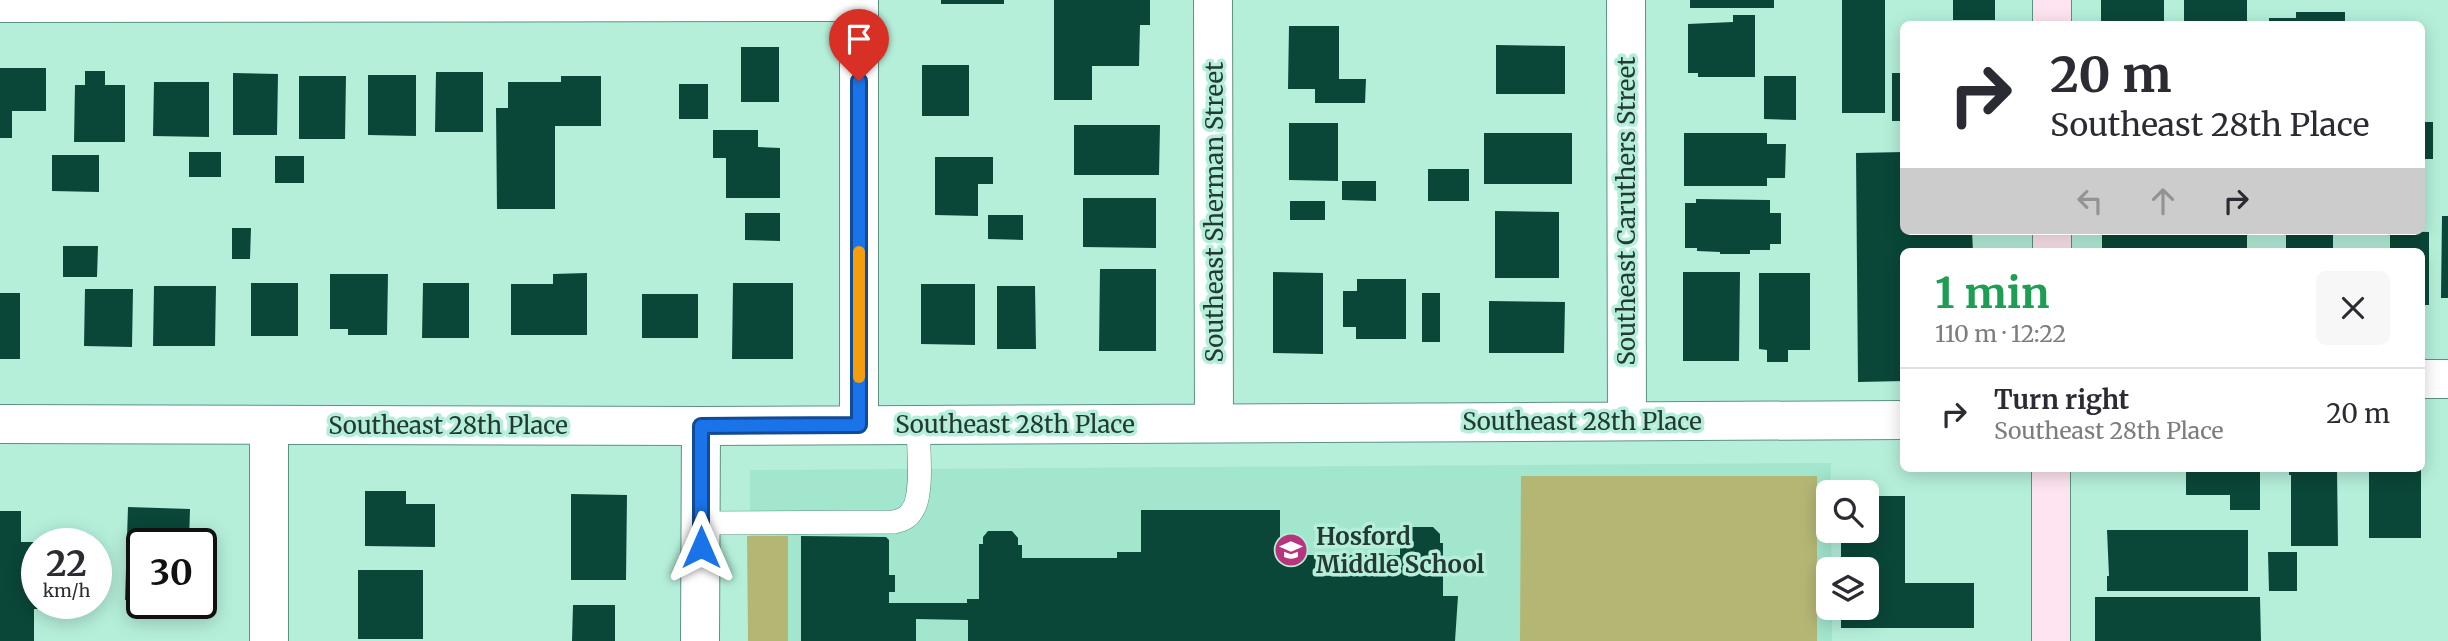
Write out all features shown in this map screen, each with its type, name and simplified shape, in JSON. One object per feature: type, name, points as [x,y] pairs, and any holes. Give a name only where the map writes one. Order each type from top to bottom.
[{"type":"main road","points":[[2052,0],[2052,21]]},
{"type":"main road","points":[[2051,472],[2051,641]]},
{"type":"street","name":"Southeast Sherman Street","points":[[1213,0],[1214,423]]},
{"type":"street","name":"Southeast Caruthers Street","points":[[1626,0],[1626,421]]},
{"type":"street","points":[[0,3],[859,1],[859,425]]},
{"type":"street","points":[[2425,379],[2448,379]]},
{"type":"street","name":"Southeast 28th Place","points":[[0,424],[701,426],[1900,420]]},
{"type":"street","points":[[269,425],[269,641]]},
{"type":"street","points":[[700,641],[701,426]]},
{"type":"lane","points":[[701,523],[894,522],[906,518],[914,510],[918,496],[918,425]]},
{"type":"shaded area","name":"Hosford Middle School","points":[[1831,463],[1830,480],[1816,480],[1816,543],[1831,543],[1832,557],[1816,557],[1816,620],[1832,620],[1832,641],[750,641],[750,470]]},
{"type":"shaded area","points":[[1521,476],[1817,476],[1817,641],[1520,641]]},
{"type":"shaded area","points":[[747,536],[788,536],[788,641],[748,641]]},
{"type":"building","points":[[941,0],[1004,0],[1004,4],[941,4]]},
{"type":"building","points":[[1054,0],[1150,0],[1150,25],[1140,25],[1139,66],[1092,66],[1092,100],[1054,100]]},
{"type":"building","points":[[1690,0],[1774,0],[1774,8],[1690,8]]},
{"type":"building","points":[[1842,0],[1885,0],[1885,113],[1842,113]]},
{"type":"building","points":[[1953,0],[1995,0],[1995,20],[1953,20]]},
{"type":"building","points":[[2101,0],[2164,0],[2164,21],[2101,21]]},
{"type":"building","points":[[2184,0],[2247,0],[2247,21],[2184,21]]},
{"type":"building","points":[[2296,12],[2345,12],[2345,21],[2269,21],[2269,18],[2296,18]]},
{"type":"building","points":[[1733,15],[1755,15],[1755,77],[1698,77],[1698,73],[1688,73],[1688,24],[1733,22]]},
{"type":"building","points":[[1289,26],[1339,26],[1339,79],[1366,79],[1365,103],[1315,103],[1315,89],[1288,89]]},
{"type":"building","points":[[1496,45],[1565,46],[1565,94],[1496,94]]},
{"type":"building","points":[[741,47],[779,47],[779,102],[741,102]]},
{"type":"building","points":[[922,65],[969,65],[969,116],[922,116]]},
{"type":"building","points":[[0,68],[46,68],[46,111],[12,111],[12,138],[0,138]]},
{"type":"building","points":[[85,71],[105,71],[105,85],[125,85],[125,142],[74,142],[75,85],[85,85]]},
{"type":"building","points":[[436,72],[483,72],[483,132],[435,132]]},
{"type":"building","points":[[233,73],[278,74],[277,135],[233,135]]},
{"type":"building","points":[[1892,73],[1900,73],[1900,121],[1892,121]]},
{"type":"building","points":[[368,75],[416,75],[416,136],[368,135]]},
{"type":"building","points":[[299,76],[346,76],[345,139],[299,139]]},
{"type":"building","points":[[561,76],[601,76],[601,126],[555,126],[555,209],[497,209],[496,108],[508,108],[508,82],[561,82]]},
{"type":"building","points":[[1764,76],[1796,76],[1796,120],[1764,119]]},
{"type":"building","points":[[154,82],[209,82],[209,137],[153,136]]},
{"type":"building","points":[[679,84],[708,84],[708,119],[679,119]]},
{"type":"building","points":[[2425,122],[2433,122],[2433,159],[2425,159]]},
{"type":"building","points":[[1289,123],[1338,123],[1338,181],[1289,180]]},
{"type":"building","points":[[1074,125],[1160,125],[1159,175],[1074,175]]},
{"type":"building","points":[[713,130],[758,130],[758,147],[780,148],[780,198],[726,198],[726,158],[713,158]]},
{"type":"building","points":[[1484,133],[1572,133],[1572,184],[1484,184]]},
{"type":"building","points":[[1684,133],[1767,133],[1767,144],[1786,144],[1785,178],[1767,178],[1767,186],[1684,186]]},
{"type":"building","points":[[189,152],[221,152],[221,177],[189,177]]},
{"type":"building","points":[[1900,152],[1900,235],[1972,235],[1973,248],[1900,248],[1900,381],[1858,382],[1856,153]]},
{"type":"building","points":[[52,155],[99,155],[99,192],[52,191]]},
{"type":"building","points":[[275,156],[304,156],[304,183],[275,183]]},
{"type":"building","points":[[935,157],[993,157],[993,184],[978,184],[978,216],[935,215]]},
{"type":"building","points":[[1428,169],[1469,169],[1469,201],[1428,201]]},
{"type":"building","points":[[1342,181],[1376,181],[1376,201],[1342,200]]},
{"type":"building","points":[[1083,198],[1156,198],[1156,248],[1083,247]]},
{"type":"building","points":[[1696,199],[1770,200],[1770,213],[1781,213],[1781,244],[1770,244],[1770,250],[1750,250],[1750,254],[1720,254],[1685,248],[1685,203],[1696,203]]},
{"type":"building","points":[[1290,201],[1325,201],[1325,220],[1290,220]]},
{"type":"building","points":[[1495,211],[1559,212],[1559,278],[1495,278]]},
{"type":"building","points":[[745,213],[780,213],[780,241],[745,240]]},
{"type":"building","points":[[988,215],[1023,215],[1023,240],[988,239]]},
{"type":"building","points":[[2442,216],[2448,216],[2448,298],[2441,298]]},
{"type":"building","points":[[232,228],[251,228],[250,259],[232,259]]},
{"type":"building","points":[[2425,232],[2429,232],[2429,305],[2425,305],[2425,248],[2390,248],[2390,235],[2425,235]]},
{"type":"building","points":[[2102,235],[2247,235],[2247,248],[2102,248]]},
{"type":"building","points":[[2286,235],[2333,235],[2333,248],[2286,248]]},
{"type":"building","points":[[63,246],[98,246],[97,277],[63,277]]},
{"type":"building","points":[[1100,269],[1156,269],[1156,351],[1099,351]]},
{"type":"building","points":[[1273,272],[1323,273],[1323,354],[1273,353]]},
{"type":"building","points":[[1683,272],[1740,272],[1739,361],[1683,361]]},
{"type":"building","points":[[587,273],[587,335],[511,335],[511,284],[553,284],[553,274]]},
{"type":"building","points":[[1759,273],[1810,273],[1810,350],[1788,350],[1788,362],[1767,362],[1767,350],[1759,349]]},
{"type":"building","points":[[330,274],[388,274],[387,335],[348,335],[348,329],[330,329]]},
{"type":"building","points":[[1357,279],[1406,279],[1406,339],[1356,339],[1356,327],[1343,327],[1343,291],[1357,291]]},
{"type":"building","points":[[251,283],[298,283],[298,336],[251,336]]},
{"type":"building","points":[[423,283],[469,283],[469,338],[422,338]]},
{"type":"building","points":[[733,283],[793,283],[793,359],[732,359]]},
{"type":"building","points":[[921,284],[975,284],[975,345],[921,344]]},
{"type":"building","points":[[154,286],[216,286],[215,346],[153,346]]},
{"type":"building","points":[[997,286],[1035,286],[1036,349],[997,349]]},
{"type":"building","points":[[85,289],[133,289],[132,347],[84,346]]},
{"type":"building","points":[[0,293],[20,293],[20,359],[0,359]]},
{"type":"building","points":[[1422,293],[1440,293],[1440,342],[1422,342]]},
{"type":"building","points":[[642,294],[698,294],[698,338],[642,338]]},
{"type":"building","points":[[1489,301],[1565,302],[1564,353],[1489,353]]},
{"type":"building","points":[[2186,472],[2260,472],[2260,510],[2230,510],[2230,495],[2186,495]]},
{"type":"building","points":[[2289,472],[2337,472],[2338,546],[2291,546]]},
{"type":"building","points":[[2369,472],[2421,472],[2421,538],[2369,538]]},
{"type":"building","points":[[365,491],[406,491],[406,504],[435,504],[435,547],[365,546]]},
{"type":"building","points":[[571,494],[627,495],[626,580],[571,580]]},
{"type":"building","points":[[1879,496],[1905,496],[1905,583],[1974,583],[1974,628],[1841,628],[1841,620],[1879,620],[1879,557],[1841,557],[1841,543],[1879,543]]},
{"type":"building","points":[[128,507],[190,509],[189,528],[127,528]]},
{"type":"building","points":[[1141,510],[1280,510],[1280,552],[1304,552],[1304,555],[1400,555],[1403,534],[1412,527],[1433,527],[1440,534],[1440,543],[1443,543],[1443,596],[1458,596],[1455,641],[968,641],[968,620],[916,619],[916,641],[801,641],[801,536],[886,537],[889,540],[889,575],[895,575],[895,592],[889,592],[889,603],[967,603],[967,599],[979,599],[979,544],[983,544],[983,537],[988,531],[1012,531],[1018,538],[1018,545],[1022,545],[1022,558],[1117,558],[1117,552],[1141,552]]},
{"type":"building","points":[[0,511],[21,511],[21,619],[34,619],[34,641],[0,641]]},
{"type":"building","points":[[2107,530],[2248,530],[2248,591],[2107,591]]},
{"type":"building","points":[[2268,552],[2297,552],[2297,591],[2269,591]]},
{"type":"building","points":[[358,570],[423,570],[423,639],[358,639]]},
{"type":"building","points":[[2095,597],[2260,597],[2261,641],[2095,641]]},
{"type":"building","points":[[573,605],[615,605],[615,641],[572,641]]},
{"type":"slow traffic","points":[[859,252],[859,377]]},
{"type":"place","name":"Hosford Middle School","points":[[1291,550]]},
{"type":"route","points":[[701,547],[701,426],[859,425],[859,81]]}]
